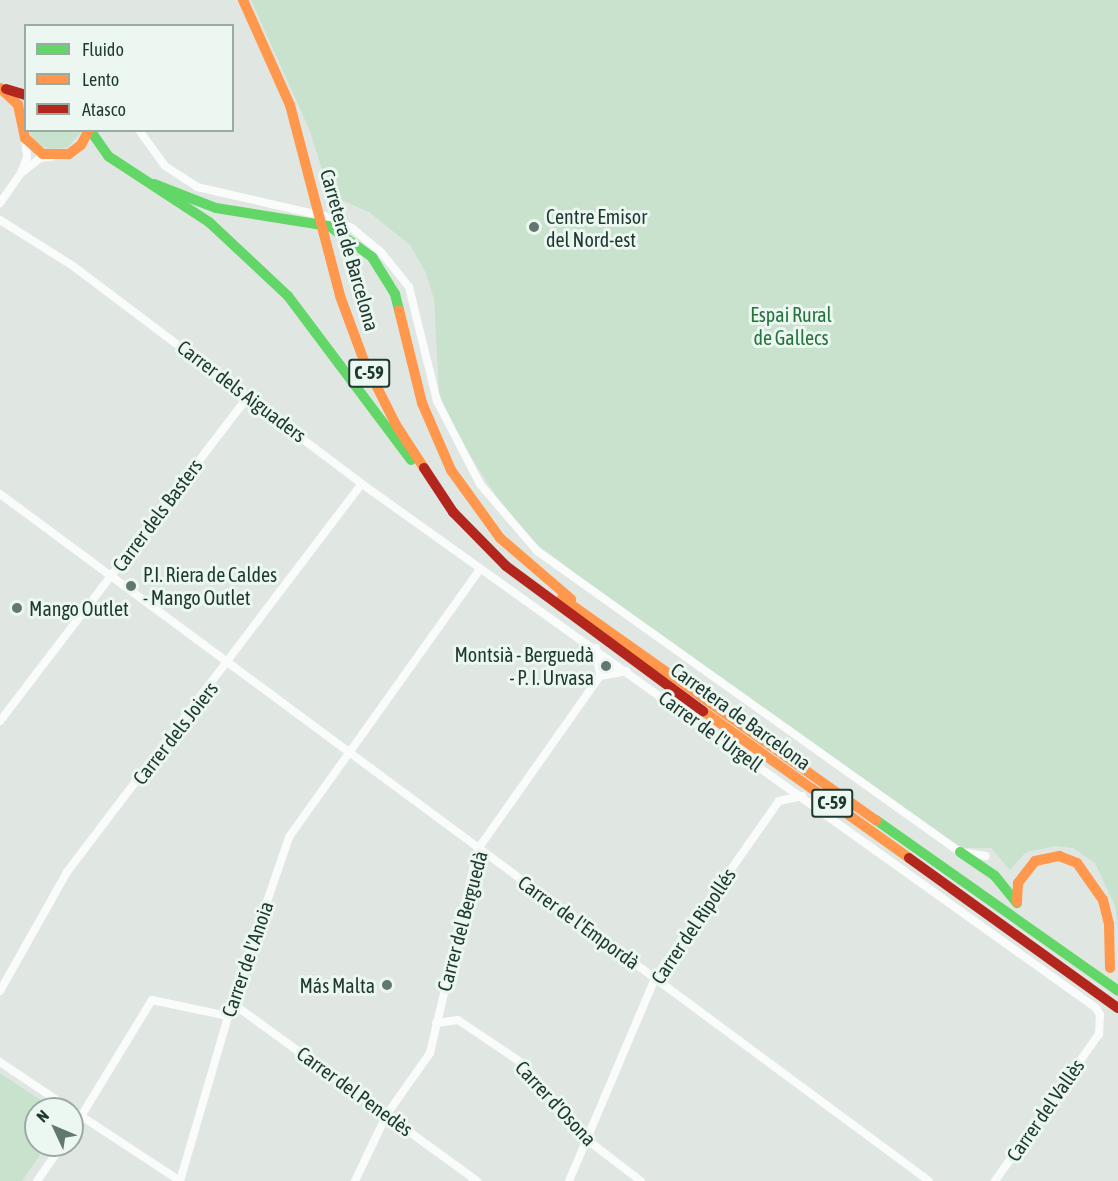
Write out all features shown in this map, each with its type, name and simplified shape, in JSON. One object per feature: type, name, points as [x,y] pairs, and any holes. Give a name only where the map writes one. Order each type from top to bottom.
[{"type":"main road","name":"Carretera de Barcelona","points":[[243,0],[284,88],[324,234],[364,361],[396,425],[446,498],[453,512],[506,566],[561,609],[1118,1010]]},
{"type":"main road","points":[[0,88],[24,94]]},
{"type":"main road","points":[[0,88],[24,113]]},
{"type":"main road","points":[[25,132],[25,138],[37,151],[54,157],[76,150],[108,156]]},
{"type":"main road","points":[[76,150],[88,132]]},
{"type":"main road","points":[[90,132],[95,142],[108,156],[154,184],[208,222],[288,296],[453,512]]},
{"type":"main road","points":[[154,184],[222,209],[329,226],[372,257],[395,294],[422,403],[457,480],[500,538],[588,614]]},
{"type":"main road","name":"Carretera de Barcelona","points":[[446,498],[506,555],[1118,991]]},
{"type":"main road","points":[[960,852],[995,876],[1027,918],[1055,948]]},
{"type":"main road","points":[[1017,902],[1018,883],[1035,861],[1059,856],[1077,863],[1092,879],[1103,900],[1109,924],[1110,968]]},
{"type":"main road","points":[[1011,946],[1075,990],[1118,1010]]},
{"type":"street","points":[[140,132],[165,166],[197,188],[328,217],[352,228],[381,252],[409,287],[437,401],[480,484],[537,551],[960,852],[986,856]]},
{"type":"street","points":[[0,203],[21,173],[27,157],[25,138]]},
{"type":"street","points":[[21,173],[40,158],[54,157]]},
{"type":"street","name":"Carrer dels Aiguaders","points":[[0,220],[73,266],[249,395],[362,484],[480,569]]},
{"type":"street","name":"Carrer dels Basters","points":[[0,721],[249,395]]},
{"type":"street","name":"Carrer dels Joiers","points":[[0,991],[67,872],[231,661],[362,484]]},
{"type":"street","name":"Carrer de l'Empordà","points":[[0,494],[231,661],[347,753],[929,1181]]},
{"type":"street","points":[[347,753],[480,569]]},
{"type":"street","name":"Carrer de l'Urgell","points":[[480,569],[596,648],[1095,1008],[1101,1021],[1095,1040]]},
{"type":"street","points":[[596,648],[600,676],[627,671]]},
{"type":"street","name":"Carrer del Berguedà","points":[[355,1181],[387,1114],[430,1053],[478,849],[600,676]]},
{"type":"street","name":"Carrer de l'Anoia","points":[[180,1181],[232,1003],[289,837],[347,753]]},
{"type":"street","name":"Carrer del Ripollés","points":[[569,1181],[655,978],[779,801],[802,796]]},
{"type":"street","points":[[84,1114],[152,999],[228,1016]]},
{"type":"street","name":"Carrer del Penedès","points":[[232,1003],[477,1181]]},
{"type":"street","name":"Carrer d'Osona","points":[[436,1023],[458,1020],[522,1063],[586,1139],[641,1181]]},
{"type":"street","name":"Carrer del Vallès","points":[[995,1181],[1095,1040]]},
{"type":"street","points":[[0,1062],[52,1097]]},
{"type":"street","points":[[84,1118],[180,1181]]},
{"type":"street","points":[[37,1181],[54,1157]]},
{"type":"street","points":[[563,1181],[576,1166]]},
{"type":"green space","name":"Espai Rural de Gallecs","points":[[251,0],[1118,0],[1118,927],[1115,906],[1095,863],[1073,848],[1057,846],[1026,852],[1010,870],[991,848],[962,848],[624,610],[538,545],[505,510],[458,437],[439,393],[434,299],[426,273],[410,245],[369,212],[330,195],[310,131]]},
{"type":"green space","points":[[30,132],[81,132],[67,148],[48,149],[34,141]]},
{"type":"green space","points":[[0,1073],[36,1097],[24,1097],[24,1157],[39,1157],[22,1181],[0,1181]]},
{"type":"traffic: fast","points":[[91,132],[108,156],[209,222],[288,296],[411,460]]},
{"type":"traffic: fast","points":[[154,184],[216,208],[329,226],[372,257],[395,294],[399,310]]},
{"type":"traffic: fast","points":[[876,820],[1118,991]]},
{"type":"traffic: fast","points":[[960,852],[995,876],[1017,903]]},
{"type":"traffic: slow","points":[[243,0],[290,105],[340,296],[364,361],[396,425],[424,468]]},
{"type":"traffic: slow","points":[[0,88],[18,105],[25,138],[43,154],[69,154],[81,145],[88,132]]},
{"type":"traffic: slow","points":[[399,310],[422,403],[451,470],[500,538],[571,599]]},
{"type":"traffic: slow","points":[[562,598],[876,820]]},
{"type":"traffic: slow","points":[[703,711],[909,858]]},
{"type":"traffic: slow","points":[[1017,902],[1018,883],[1035,861],[1059,856],[1077,863],[1103,900],[1109,924],[1110,968]]},
{"type":"traffic: jam","points":[[6,89],[24,94]]},
{"type":"traffic: jam","points":[[424,468],[453,512],[506,566],[703,711]]},
{"type":"traffic: jam","points":[[909,858],[1118,1008]]},
{"type":"place","name":"Centre Emisor del Nord-est","points":[[534,227]]},
{"type":"place","name":"P.I. Riera de Caldes - Mango Outlet","points":[[131,586]]},
{"type":"place","name":"Mango Outlet","points":[[17,608]]},
{"type":"place","name":"Montsià - Berguedà - P. I. Urvasa","points":[[606,666]]},
{"type":"place","name":"Más Malta","points":[[387,985]]}]
